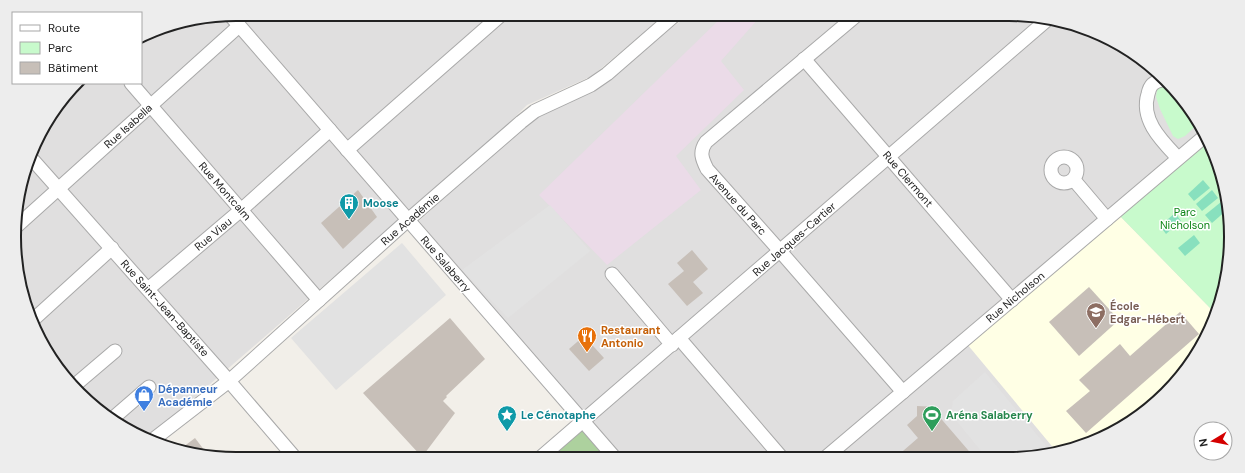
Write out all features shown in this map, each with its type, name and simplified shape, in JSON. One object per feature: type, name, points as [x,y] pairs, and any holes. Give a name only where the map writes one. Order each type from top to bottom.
[{"type":"street","name":"Rue Salaberry","points":[[235,21],[610,452]]},
{"type":"street","points":[[347,150],[494,21]]},
{"type":"street","name":"Rue Académie","points":[[157,437],[229,381],[408,220],[536,110],[591,85],[668,21]]},
{"type":"street","name":"Avenue du Parc","points":[[850,21],[706,142],[702,148],[702,160],[707,169],[902,392]]},
{"type":"street","name":"Rue Jacques-Cartier","points":[[547,452],[1042,24]]},
{"type":"street","name":"Rue Isabella","points":[[21,221],[239,26]]},
{"type":"street","name":"Rue Clermont","points":[[804,59],[1012,300]]},
{"type":"street","points":[[1158,81],[1154,82],[1150,87],[1146,100],[1148,115],[1153,128],[1163,142],[1178,158]]},
{"type":"street","name":"Rue Montcalm","points":[[132,84],[319,300]]},
{"type":"street","name":"Rue Viau","points":[[148,289],[242,210],[330,130]]},
{"type":"street","name":"Rue Nicholson","points":[[833,452],[1201,139]]},
{"type":"street","name":"Rue Saint-Jean-Baptiste","points":[[34,161],[112,248],[290,452]]},
{"type":"street","points":[[1074,180],[1107,219]]},
{"type":"street","points":[[36,317],[112,248]]},
{"type":"street","points":[[612,274],[777,452]]},
{"type":"street","points":[[78,383],[115,351]]},
{"type":"street","points":[[116,415],[149,387]]},
{"type":"shaded area","points":[[222,21],[658,21],[592,76],[527,105],[495,137],[151,435],[117,416],[94,399],[74,379],[57,356],[43,332],[32,306],[25,279],[21,251],[21,222],[28,181],[43,141],[57,117],[74,94],[84,84],[142,84],[142,43],[167,32],[194,25]]},
{"type":"shaded area","points":[[681,21],[1023,21],[1064,28],[1104,43],[1128,57],[1151,74],[1171,94],[1188,117],[1202,141],[1213,167],[1220,194],[1224,222],[1224,251],[1217,292],[1202,332],[1188,356],[1171,379],[1151,399],[1128,416],[1104,430],[1078,441],[1051,448],[1023,452],[617,452],[419,221],[541,111],[634,56]]},
{"type":"shaded area","points":[[718,21],[756,21],[721,61],[744,90],[676,156],[701,190],[607,265],[539,195]]},
{"type":"shaded area","points":[[550,205],[590,251],[508,318],[462,270]]},
{"type":"shaded area","name":"École Edgar-Hébert","points":[[1120,216],[1212,310],[1202,332],[1188,356],[1171,379],[1151,399],[1128,416],[1104,430],[1078,441],[1053,448],[967,344]]},
{"type":"shaded area","points":[[402,243],[446,295],[336,390],[291,338]]},
{"type":"shaded area","points":[[985,372],[1048,448],[1023,452],[982,452],[951,414],[953,401]]},
{"type":"green space","points":[[1163,86],[1171,94],[1188,117],[1194,128],[1185,136],[1178,139],[1173,136],[1160,109],[1156,97],[1157,90]]},
{"type":"green space","name":"Parc Nicholson","points":[[1204,145],[1217,181],[1224,222],[1224,251],[1220,279],[1212,310],[1120,216]]},
{"type":"green space","points":[[1203,180],[1210,188],[1194,201],[1188,194]]},
{"type":"green space","points":[[1212,190],[1218,198],[1202,211],[1196,204]]},
{"type":"green space","points":[[1221,202],[1223,214],[1212,223],[1205,215]]},
{"type":"green space","points":[[1175,213],[1181,221],[1166,234],[1160,226]]},
{"type":"green space","points":[[1194,235],[1200,243],[1185,256],[1178,248]]},
{"type":"green space","points":[[583,421],[610,452],[547,452]]},
{"type":"building","name":"Moose","points":[[358,190],[377,217],[343,249],[321,223]]},
{"type":"building","points":[[692,250],[708,269],[693,282],[703,293],[687,306],[668,284],[684,271],[677,263]]},
{"type":"building","points":[[1089,287],[1119,320],[1079,356],[1049,322]]},
{"type":"building","name":"École Edgar-Hébert","points":[[1180,312],[1199,334],[1086,433],[1066,411],[1090,391],[1079,380],[1120,344],[1130,356]]},
{"type":"building","points":[[450,318],[485,359],[446,396],[447,397],[443,401],[455,413],[426,452],[417,452],[363,393]]},
{"type":"building","name":"Restaurant Antonio","points":[[584,336],[604,358],[589,371],[569,349]]},
{"type":"building","name":"Aréna Salaberry","points":[[917,406],[937,407],[937,414],[970,452],[902,452],[918,438],[907,425],[917,416]]},
{"type":"building","points":[[195,438],[204,449],[194,448],[185,446]]},
{"type":"place","name":"Moose","points":[[349,220]]},
{"type":"place","name":"École Edgar-Hébert","points":[[1096,329]]},
{"type":"place","name":"Restaurant Antonio","points":[[587,353]]},
{"type":"place","name":"Dépanneur Académie","points":[[144,412]]},
{"type":"place","name":"Le Cénotaphe","points":[[507,432]]},
{"type":"place","name":"Aréna Salaberry","points":[[932,432]]}]
